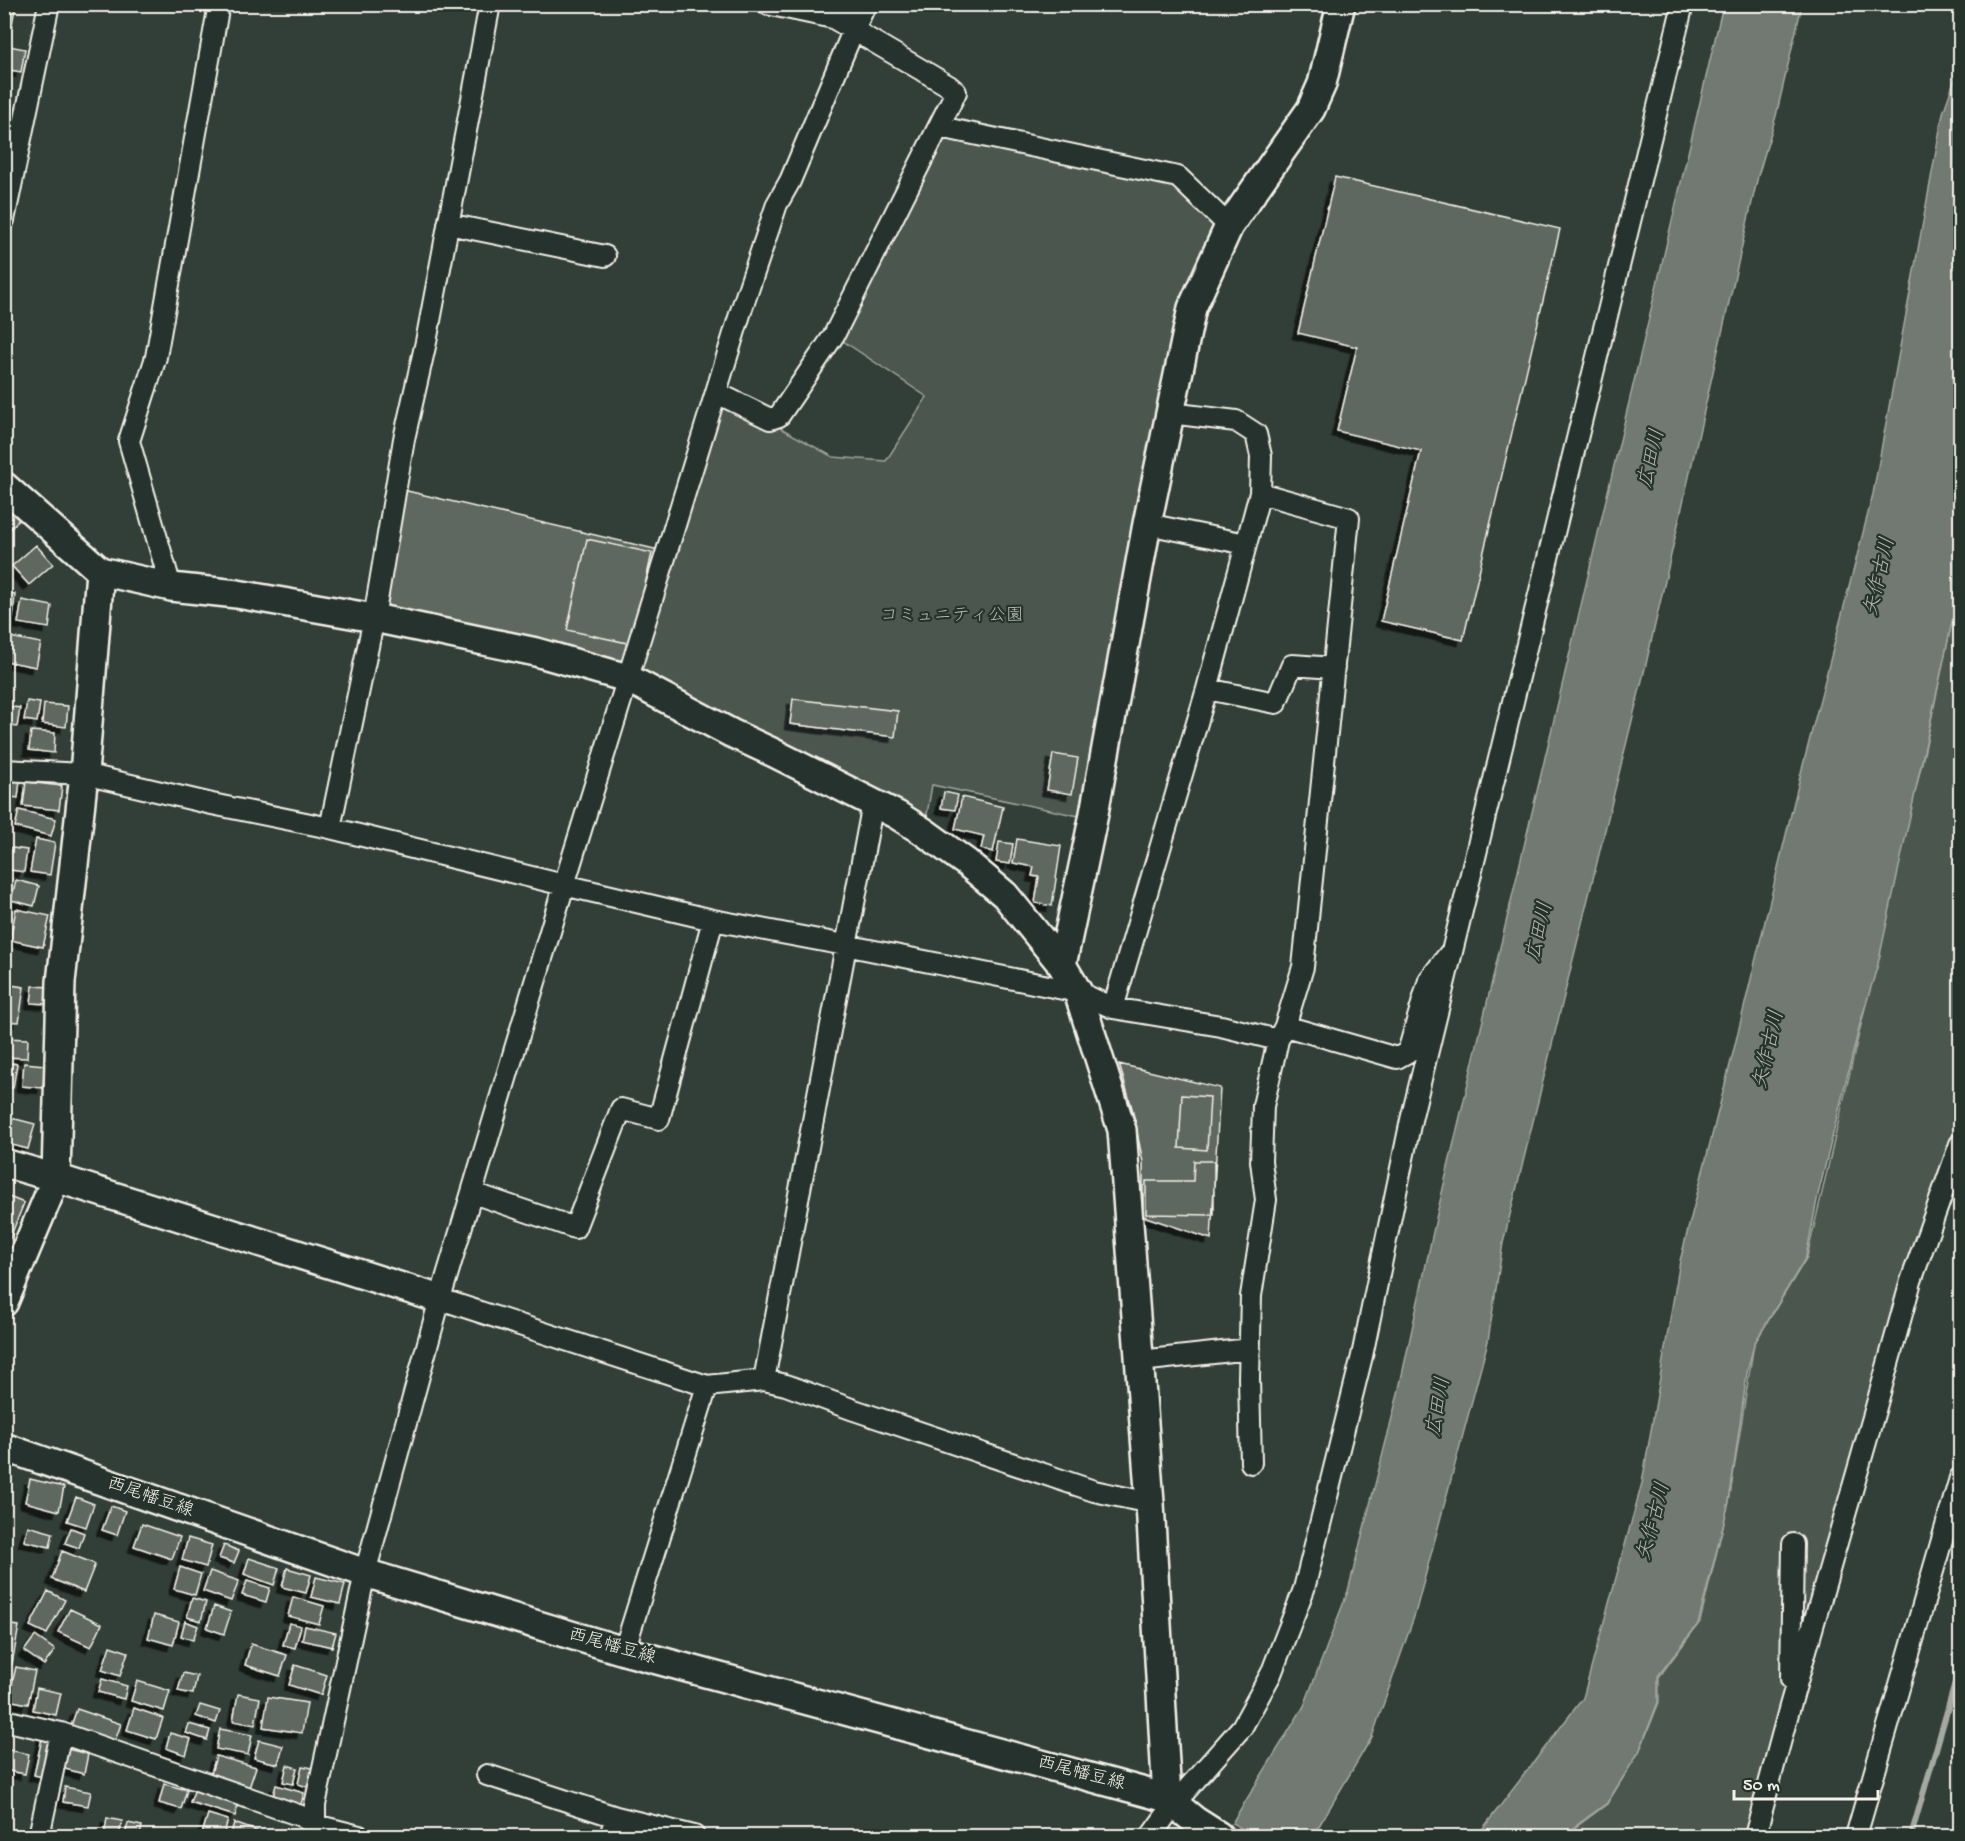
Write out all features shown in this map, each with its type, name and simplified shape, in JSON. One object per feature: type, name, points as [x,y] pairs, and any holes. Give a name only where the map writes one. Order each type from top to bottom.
[{"type":"street","points":[[4,220],[49,4]]},
{"type":"street","points":[[171,587],[129,441],[156,357],[219,4]]},
{"type":"street","points":[[330,828],[374,618],[404,439],[426,342],[490,4]]},
{"type":"street","points":[[717,393],[770,419],[779,416],[834,334],[956,92],[833,18],[767,4]]},
{"type":"street","points":[[846,4],[854,31]]},
{"type":"street","points":[[314,1831],[315,1805],[365,1573],[440,1299],[564,885],[741,311],[777,204],[790,181],[867,4]]},
{"type":"street","points":[[1062,965],[1093,819],[1147,524],[1192,308],[1229,226],[1311,109],[1322,84],[1341,4]]},
{"type":"street","points":[[1151,1836],[1178,1807],[1242,1727],[1271,1674],[1304,1589],[1362,1356],[1412,1120],[1683,4]]},
{"type":"street","points":[[940,127],[1178,177],[1229,226]]},
{"type":"street","points":[[448,224],[605,256]]},
{"type":"street","points":[[1113,1008],[1207,689],[1260,493],[1261,456],[1256,434],[1236,421],[1170,413]]},
{"type":"street","points":[[4,486],[100,571],[171,587],[237,594],[374,618],[536,652],[627,678],[731,733],[897,815],[967,863],[1005,895],[1062,965],[1078,992],[1122,1130],[1150,1503],[1178,1807]]},
{"type":"street","points":[[1251,1463],[1251,1296],[1266,1200],[1261,1161],[1263,1106],[1281,1033],[1303,967],[1349,518],[1260,493]]},
{"type":"street","points":[[1147,524],[1246,544]]},
{"type":"street","points":[[4,1302],[56,1178],[61,982],[84,774],[100,571]]},
{"type":"street","points":[[1207,689],[1276,703],[1292,665],[1334,668]]},
{"type":"street","points":[[4,770],[84,774],[212,804],[330,828],[714,920],[1078,992],[1113,1008],[1221,1026],[1281,1033],[1397,1058],[1408,1052],[1429,980],[1454,947]]},
{"type":"street","points":[[764,1380],[873,803]]},
{"type":"street","points":[[473,1193],[575,1228],[621,1109],[659,1119],[714,920]]},
{"type":"street","points":[[1755,1836],[1911,1281],[1960,1144]]},
{"type":"street","points":[[4,1163],[440,1299],[707,1386],[764,1380],[786,1384],[854,1410],[1094,1491],[1150,1503]]},
{"type":"street","points":[[1140,1361],[1250,1349]]},
{"type":"street","points":[[624,1651],[707,1386]]},
{"type":"street","name":"西尾幡豆線","points":[[4,1447],[365,1573],[624,1651],[1178,1807],[1219,1836]]},
{"type":"street","points":[[1856,1836],[1960,1478]]},
{"type":"street","points":[[1790,1706],[1793,1544]]},
{"type":"street","points":[[4,1720],[61,1732],[301,1816],[314,1831],[359,1836]]},
{"type":"street","points":[[39,1836],[61,1732]]},
{"type":"street","points":[[487,1775],[616,1817],[694,1836]]},
{"type":"street","points":[[610,1836],[616,1817]]},
{"type":"green space","name":"コミュニティ公園","points":[[940,127],[1178,177],[1229,226],[1192,308],[1093,819],[932,785],[924,832],[627,678],[717,393],[833,457],[886,461],[927,397],[834,335]]},
{"type":"green space","points":[[1960,583],[1960,1129],[1872,1387],[1750,1836],[1564,1836],[1607,1804],[1641,1748],[1659,1702],[1659,1677],[1700,1622],[1729,1501],[1754,1344],[1807,1257],[1924,754]]},
{"type":"water","name":"広田川","points":[[1723,5],[1802,5],[1776,116],[1758,176],[1646,664],[1503,1243],[1488,1341],[1415,1614],[1372,1737],[1313,1836],[1254,1836],[1232,1823],[1304,1706],[1348,1591],[1397,1398],[1437,1214]]},
{"type":"water","name":"矢作古川","points":[[1960,64],[1960,585],[1878,964],[1860,1024],[1818,1195],[1806,1257],[1754,1344],[1747,1373],[1729,1502],[1698,1624],[1658,1676],[1658,1702],[1639,1752],[1607,1803],[1562,1836],[1477,1836],[1583,1698],[1642,1483],[1680,1261],[1873,494],[1943,113]]},
{"type":"building","points":[[4,4],[16,4],[12,24],[4,23]]},
{"type":"building","points":[[4,45],[25,49],[21,72],[4,69]]},
{"type":"building","points":[[1335,177],[1560,229],[1463,640],[1381,621],[1421,451],[1337,431],[1357,347],[1298,333]]},
{"type":"building","points":[[403,490],[659,550],[620,667],[382,615]]},
{"type":"building","points":[[4,505],[20,518],[5,535],[4,535]]},
{"type":"building","points":[[587,539],[652,553],[632,644],[567,630]]},
{"type":"building","points":[[36,545],[53,564],[29,585],[12,566]]},
{"type":"building","points":[[4,593],[15,594],[13,618],[4,618]]},
{"type":"building","points":[[22,600],[52,606],[49,628],[18,623]]},
{"type":"building","points":[[10,637],[41,643],[36,667],[5,661]]},
{"type":"building","points":[[793,699],[898,711],[895,737],[790,724]]},
{"type":"building","points":[[27,701],[40,703],[37,722],[24,720]]},
{"type":"building","points":[[44,704],[68,706],[66,727],[42,724]]},
{"type":"building","points":[[6,706],[20,708],[17,727],[4,725]]},
{"type":"building","points":[[31,731],[55,733],[54,753],[29,750]]},
{"type":"building","points":[[1053,754],[1078,758],[1072,794],[1047,790]]},
{"type":"building","points":[[4,778],[20,780],[18,798],[4,796]]},
{"type":"building","points":[[26,782],[62,786],[59,810],[23,806]]},
{"type":"building","points":[[944,792],[958,795],[955,810],[941,808]]},
{"type":"building","points":[[962,797],[1003,807],[993,852],[981,849],[984,836],[955,829]]},
{"type":"building","points":[[19,810],[56,819],[51,836],[15,827]]},
{"type":"building","points":[[36,839],[55,843],[50,875],[30,872]]},
{"type":"building","points":[[1017,839],[1061,846],[1052,906],[1035,903],[1039,877],[1032,876],[1034,867],[1013,863]]},
{"type":"building","points":[[999,842],[1013,844],[1010,864],[996,862]]},
{"type":"building","points":[[5,847],[27,850],[24,872],[4,869]]},
{"type":"building","points":[[16,880],[39,886],[34,906],[11,900]]},
{"type":"building","points":[[16,909],[50,916],[43,947],[10,940]]},
{"type":"building","points":[[4,984],[24,987],[19,1022],[4,1021]]},
{"type":"building","points":[[33,986],[49,987],[48,1004],[31,1003]]},
{"type":"building","points":[[4,1038],[28,1039],[27,1058],[4,1057]]},
{"type":"building","points":[[4,1062],[17,1064],[13,1088],[4,1087]]},
{"type":"building","points":[[24,1063],[45,1065],[43,1088],[22,1086]]},
{"type":"building","points":[[1119,1064],[1220,1088],[1211,1239],[1143,1216],[1143,1162],[1132,1108]]},
{"type":"building","points":[[1182,1095],[1210,1097],[1207,1150],[1179,1148]]},
{"type":"building","points":[[4,1116],[35,1124],[28,1149],[4,1143]]},
{"type":"building","points":[[1194,1161],[1214,1161],[1214,1215],[1146,1214],[1146,1181],[1193,1181]]},
{"type":"building","points":[[4,1195],[24,1203],[4,1253]]},
{"type":"building","points":[[30,1479],[64,1487],[59,1511],[25,1502]]},
{"type":"building","points":[[76,1497],[94,1504],[86,1527],[67,1521]]},
{"type":"building","points":[[111,1506],[125,1511],[117,1535],[102,1530]]},
{"type":"building","points":[[142,1524],[180,1537],[172,1559],[134,1546]]},
{"type":"building","points":[[28,1526],[53,1533],[50,1547],[24,1541]]},
{"type":"building","points":[[71,1528],[84,1533],[79,1548],[65,1543]]},
{"type":"building","points":[[188,1538],[212,1545],[206,1567],[182,1560]]},
{"type":"building","points":[[224,1545],[239,1551],[234,1563],[219,1558]]},
{"type":"building","points":[[62,1551],[95,1564],[84,1592],[52,1579]]},
{"type":"building","points":[[249,1558],[279,1568],[274,1585],[244,1574]]},
{"type":"building","points":[[180,1567],[201,1574],[195,1595],[174,1589]]},
{"type":"building","points":[[287,1568],[311,1575],[306,1593],[282,1587]]},
{"type":"building","points":[[210,1571],[239,1581],[231,1601],[203,1591]]},
{"type":"building","points":[[316,1577],[345,1584],[340,1604],[311,1597]]},
{"type":"building","points":[[247,1581],[270,1588],[266,1602],[242,1595]]},
{"type":"building","points":[[48,1591],[65,1600],[47,1634],[30,1626]]},
{"type":"building","points":[[293,1597],[324,1606],[319,1624],[288,1616]]},
{"type":"building","points":[[192,1598],[206,1602],[201,1621],[187,1617]]},
{"type":"building","points":[[214,1606],[231,1612],[224,1634],[207,1628]]},
{"type":"building","points":[[70,1609],[102,1624],[91,1647],[58,1632]]},
{"type":"building","points":[[154,1615],[179,1622],[173,1645],[148,1638]]},
{"type":"building","points":[[185,1621],[198,1626],[193,1640],[181,1636]]},
{"type":"building","points":[[289,1623],[301,1626],[295,1648],[283,1645]]},
{"type":"building","points":[[4,1624],[19,1626],[12,1664],[4,1663]]},
{"type":"building","points":[[305,1626],[336,1633],[332,1647],[302,1640]]},
{"type":"building","points":[[35,1636],[55,1650],[44,1665],[24,1651]]},
{"type":"building","points":[[251,1644],[287,1655],[280,1676],[245,1665]]},
{"type":"building","points":[[110,1646],[128,1652],[120,1676],[102,1670]]},
{"type":"building","points":[[295,1665],[327,1675],[321,1695],[289,1685]]},
{"type":"building","points":[[16,1667],[35,1671],[28,1704],[8,1700]]},
{"type":"building","points":[[183,1673],[197,1676],[193,1694],[178,1691]]},
{"type":"building","points":[[102,1679],[127,1686],[124,1699],[98,1692]]},
{"type":"building","points":[[137,1681],[170,1691],[164,1711],[131,1701]]},
{"type":"building","points":[[37,1688],[61,1693],[56,1715],[33,1710]]},
{"type":"building","points":[[238,1694],[260,1698],[255,1725],[233,1721]]},
{"type":"building","points":[[268,1697],[307,1703],[302,1733],[263,1727]]},
{"type":"building","points":[[200,1705],[220,1711],[216,1723],[196,1716]]},
{"type":"building","points":[[134,1708],[163,1718],[156,1739],[127,1730]]},
{"type":"building","points":[[77,1709],[121,1724],[114,1744],[70,1729]]},
{"type":"building","points":[[189,1724],[210,1730],[207,1740],[186,1733]]},
{"type":"building","points":[[220,1729],[252,1735],[248,1755],[216,1749]]},
{"type":"building","points":[[170,1733],[191,1739],[186,1755],[166,1748]]},
{"type":"building","points":[[43,1734],[57,1738],[47,1778],[34,1775]]},
{"type":"building","points":[[259,1740],[283,1746],[278,1764],[254,1758]]},
{"type":"building","points":[[63,1748],[88,1754],[84,1774],[58,1767]]},
{"type":"building","points":[[4,1749],[29,1754],[25,1774],[4,1770]]},
{"type":"building","points":[[216,1756],[256,1767],[249,1788],[210,1777]]},
{"type":"building","points":[[287,1765],[297,1768],[293,1784],[283,1782]]},
{"type":"building","points":[[302,1766],[313,1768],[308,1787],[298,1784]]},
{"type":"building","points":[[164,1784],[187,1790],[181,1809],[159,1803]]},
{"type":"building","points":[[276,1785],[304,1793],[300,1808],[272,1800]]},
{"type":"building","points":[[65,1787],[91,1792],[88,1806],[63,1802]]},
{"type":"building","points":[[195,1789],[239,1803],[235,1816],[190,1802]]},
{"type":"building","points":[[208,1814],[228,1820],[223,1836],[202,1834]]},
{"type":"building","points":[[107,1818],[122,1821],[119,1836],[104,1836]]},
{"type":"building","points":[[128,1823],[142,1826],[140,1836],[125,1836]]},
{"type":"building","points":[[234,1823],[268,1835],[230,1836]]},
{"type":"waterway","points":[[1911,1836],[1960,1666]]}]
